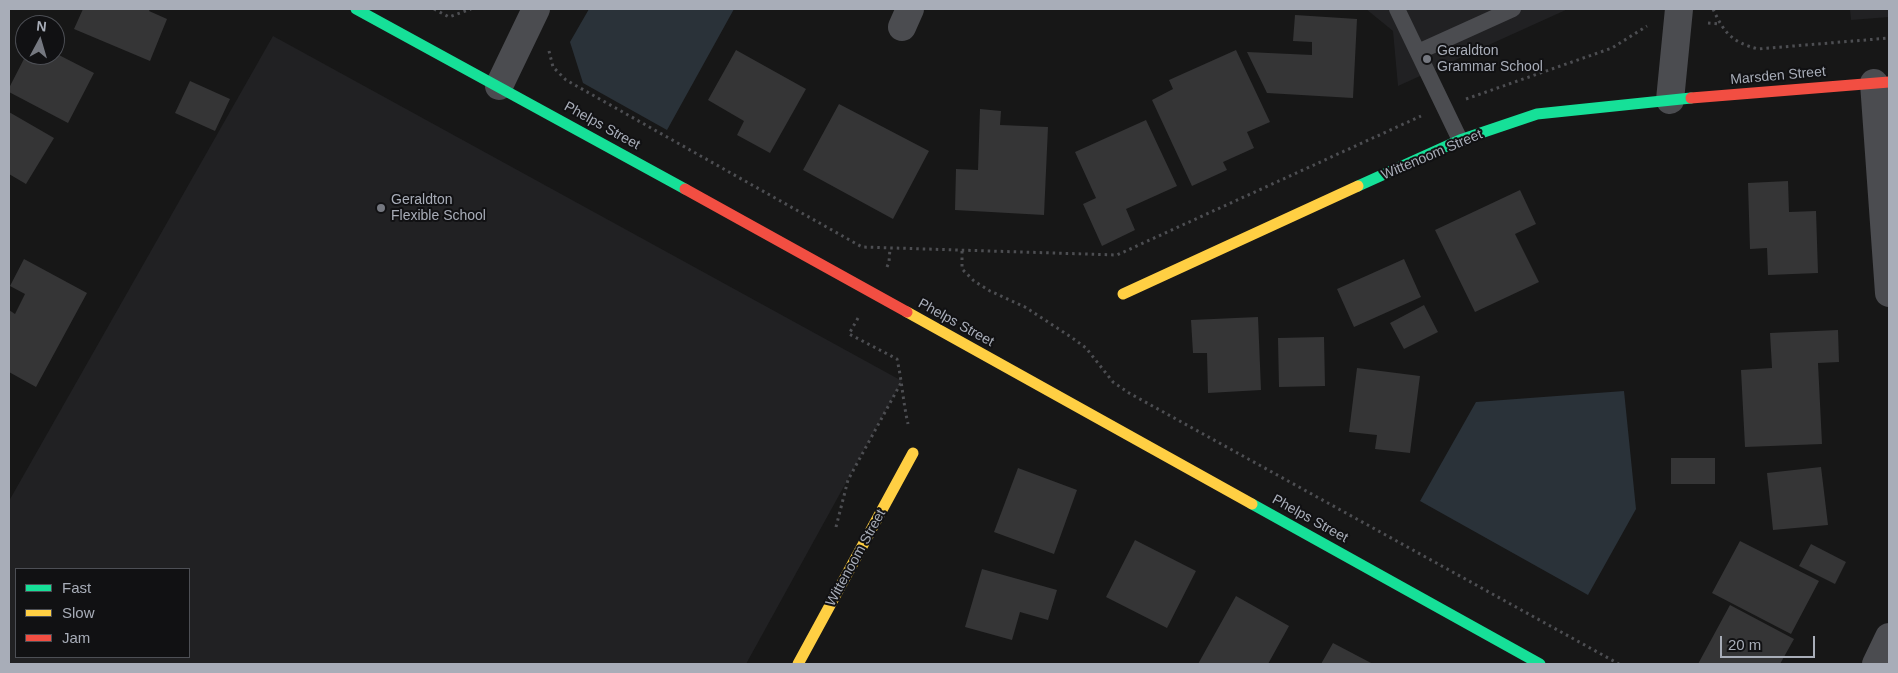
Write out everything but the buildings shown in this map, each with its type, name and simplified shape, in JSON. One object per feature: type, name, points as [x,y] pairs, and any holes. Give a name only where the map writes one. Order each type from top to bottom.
[{"type":"main road","name":"Phelps Street","points":[[356,9],[499,86],[1540,664]]},
{"type":"main road","name":"Marsden Street","points":[[1670,100],[1882,82]]},
{"type":"main road","name":"Wittenoom Street","points":[[1123,294],[1460,140],[1537,114],[1670,100]]},
{"type":"main road","name":"Wittenoom Street","points":[[798,664],[913,453]]},
{"type":"street","points":[[499,86],[536,9]]},
{"type":"street","points":[[1670,100],[1679,9]]},
{"type":"street","points":[[1882,82],[1889,294]]},
{"type":"lane","points":[[1397,9],[1460,140]]},
{"type":"lane","points":[[1418,52],[1513,9]]},
{"type":"path","points":[[434,9],[449,17],[471,9]]},
{"type":"path","points":[[1712,9],[1720,24],[1732,38],[1743,45],[1758,49],[1889,38]]},
{"type":"path","points":[[1708,23],[1720,24]]},
{"type":"path","points":[[549,50],[554,67],[566,80],[862,247],[1117,255],[1404,122],[1612,48],[1646,26],[1655,24]]},
{"type":"path","points":[[889,262],[890,248]]},
{"type":"path","points":[[962,251],[962,268],[974,281],[990,291],[1025,307],[1071,337],[1086,348],[1112,382],[1129,393],[1619,664]]},
{"type":"path","points":[[855,322],[849,334],[897,359],[902,380],[902,398],[913,453]]},
{"type":"shaded area","points":[[589,9],[734,9],[667,130],[583,83],[570,42]]},
{"type":"shaded area","name":"Geraldton Grammar School","points":[[1366,9],[1568,9],[1398,86],[1393,31]]},
{"type":"shaded area","points":[[1850,9],[1889,9],[1889,17],[1851,20]]},
{"type":"shaded area","name":"Geraldton Flexible School","points":[[273,36],[902,381],[746,664],[9,664],[9,501]]},
{"type":"shaded area","points":[[1624,391],[1636,509],[1588,595],[1420,501],[1476,402]]},
{"type":"traffic: fast","points":[[356,9],[685,189]]},
{"type":"traffic: fast","points":[[1358,186],[1460,140],[1537,114],[1691,98]]},
{"type":"traffic: fast","points":[[1252,504],[1540,664]]},
{"type":"traffic: slow","points":[[1123,294],[1358,186]]},
{"type":"traffic: slow","points":[[907,312],[1252,504]]},
{"type":"traffic: slow","points":[[798,664],[913,453]]},
{"type":"traffic: jam","points":[[1691,98],[1889,82]]},
{"type":"traffic: jam","points":[[685,189],[907,312]]},
{"type":"place","name":"Geraldton Grammar School","points":[[1427,59]]},
{"type":"place","name":"Geraldton Flexible School","points":[[381,208]]}]
